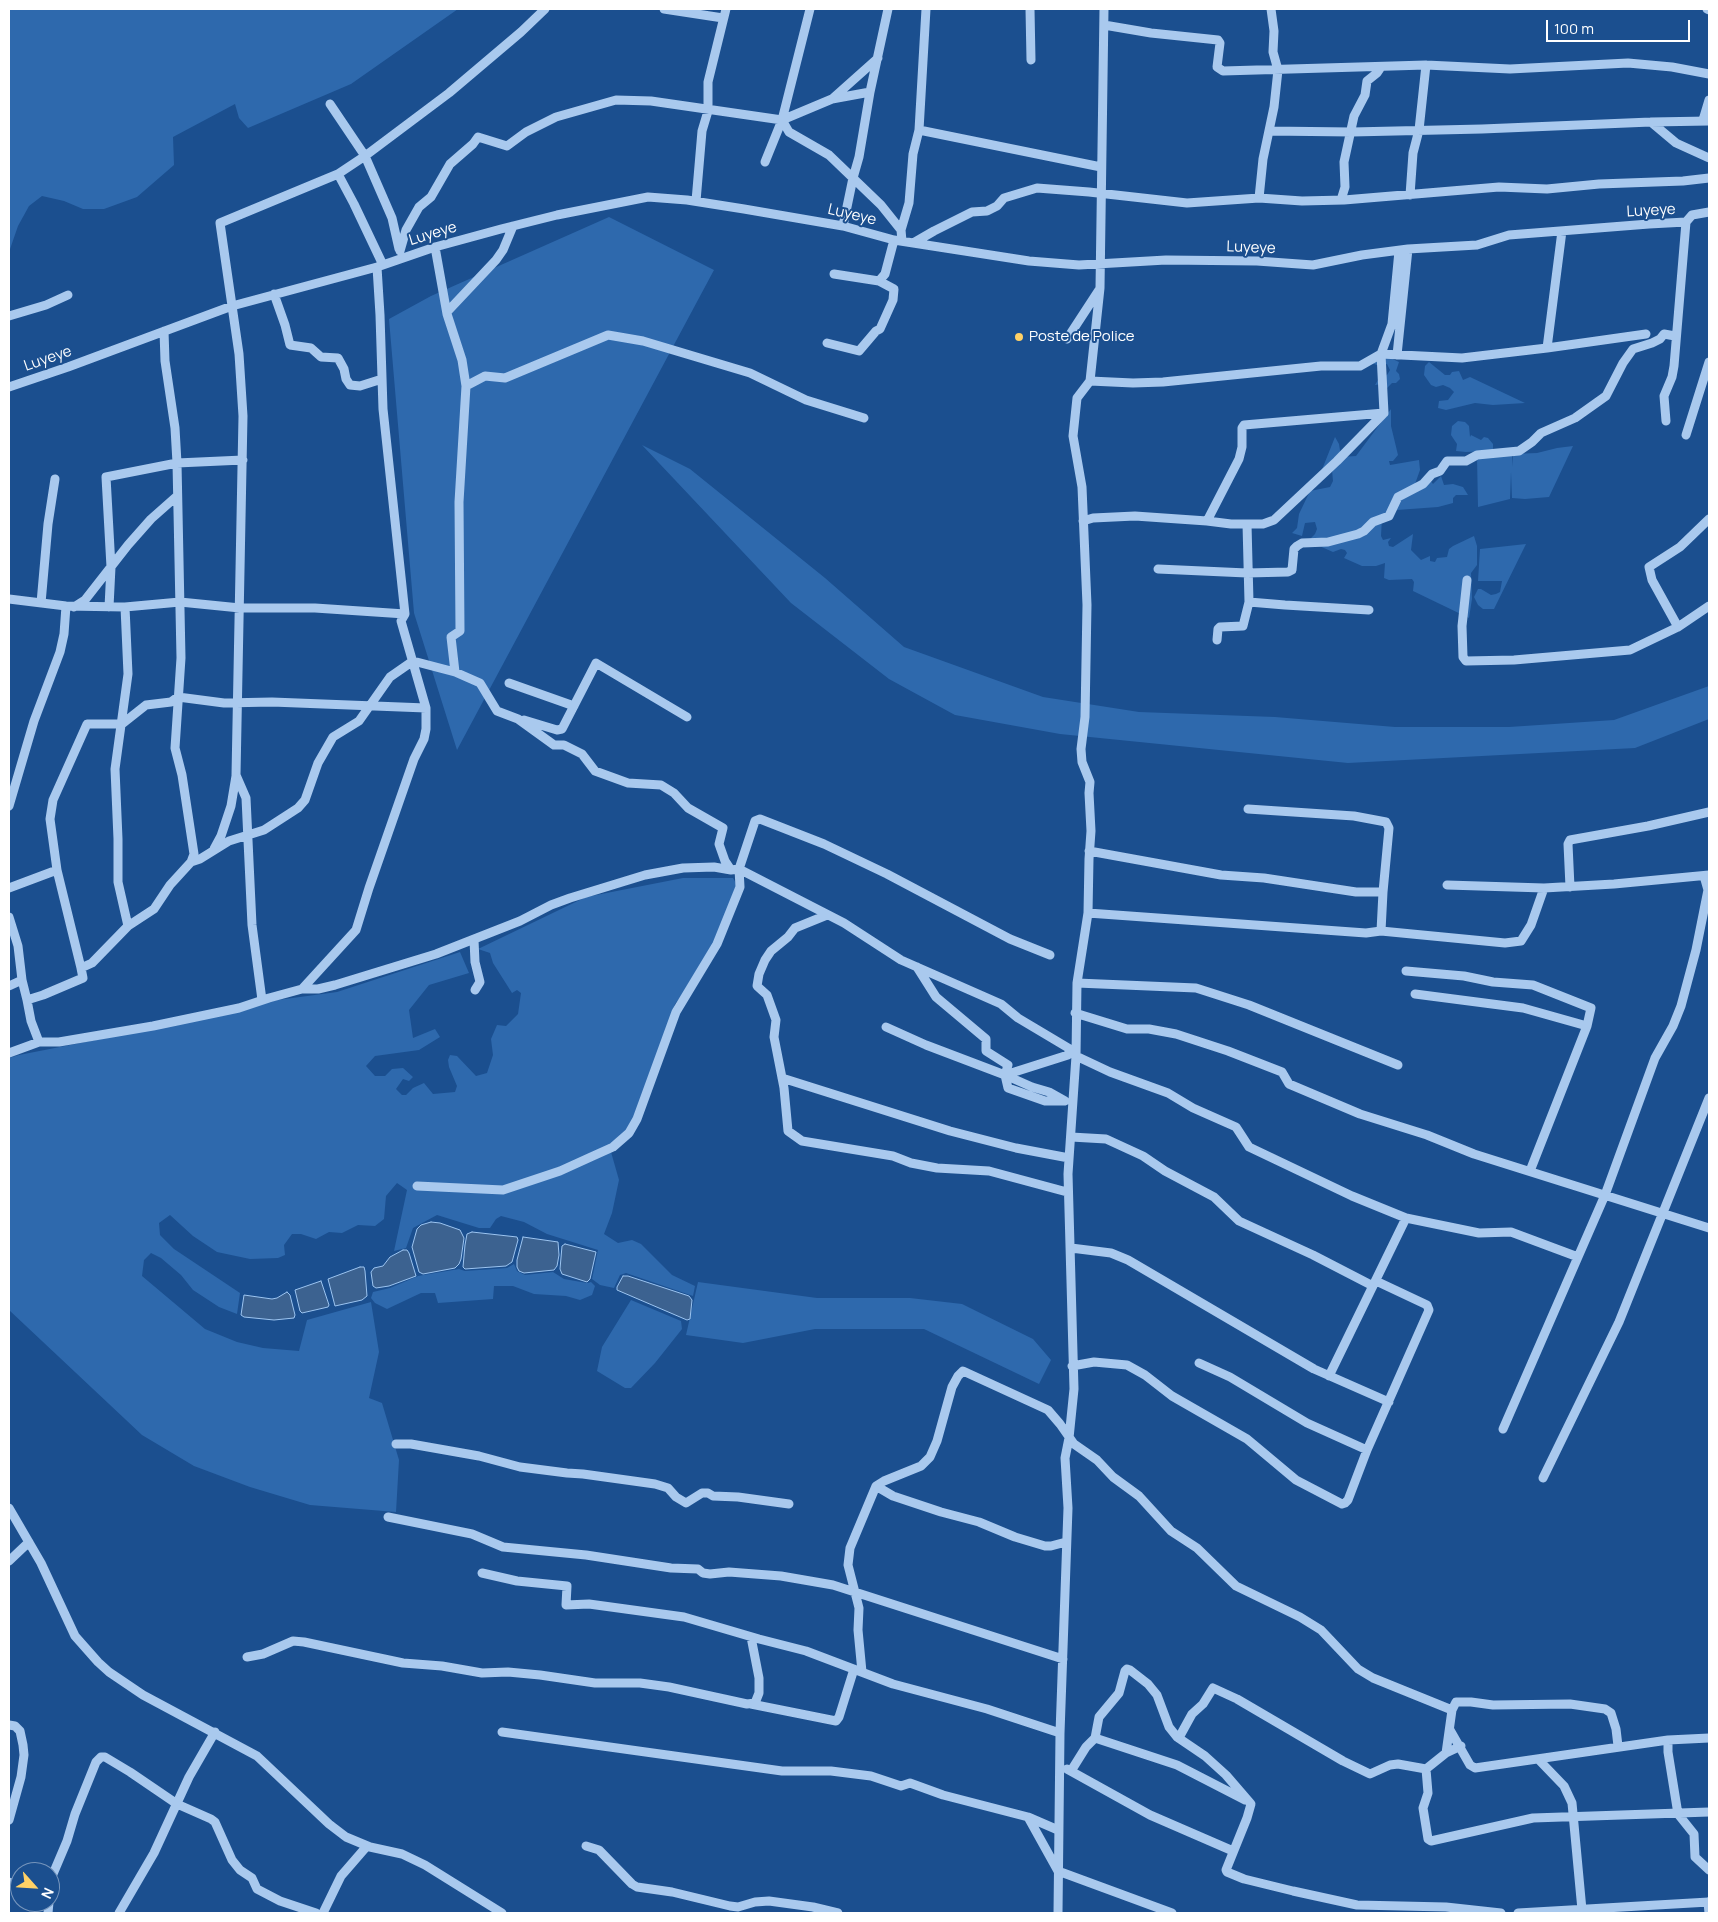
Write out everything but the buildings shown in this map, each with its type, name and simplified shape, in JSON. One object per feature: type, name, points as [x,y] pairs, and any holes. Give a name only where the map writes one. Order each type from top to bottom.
[{"type":"street","points":[[214,849],[232,806],[236,775],[244,416],[239,354],[220,223],[338,174],[365,156],[448,93],[521,32],[545,9]]},
{"type":"street","points":[[664,9],[724,13],[708,82],[708,111],[702,132],[696,201]]},
{"type":"street","points":[[765,162],[782,120],[810,9]]},
{"type":"street","points":[[843,226],[859,157],[870,92],[888,9]]},
{"type":"street","points":[[879,281],[886,274],[909,203],[913,154],[918,130],[926,9]]},
{"type":"street","points":[[1030,9],[1031,60]]},
{"type":"street","points":[[1058,1913],[1060,1734],[1068,1508],[1065,1458],[1074,1389],[1067,1192],[1071,1137],[1075,1013],[1077,984],[1088,913],[1091,831],[1090,782],[1082,762],[1081,749],[1085,717],[1087,644],[1084,521],[1082,487],[1073,436],[1077,398],[1090,381],[1100,288],[1104,9]]},
{"type":"street","points":[[1258,198],[1274,107],[1278,70],[1273,52],[1274,31],[1270,9]]},
{"type":"street","points":[[1104,25],[1152,33],[1218,40],[1220,43],[1217,67],[1223,71],[1426,65],[1510,69],[1628,63],[1672,67],[1709,74]]},
{"type":"street","points":[[832,99],[878,58]]},
{"type":"street","points":[[1410,195],[1413,154],[1426,65]]},
{"type":"street","points":[[1341,200],[1345,187],[1344,162],[1356,110],[1365,95],[1367,81],[1377,73],[1381,66]]},
{"type":"street","points":[[400,255],[406,230],[418,207],[431,196],[450,164],[478,137],[507,146],[526,132],[556,117],[616,100],[651,102],[782,120],[832,99],[870,92]]},
{"type":"street","points":[[1269,131],[1352,132],[1706,121],[1709,100]]},
{"type":"street","points":[[330,104],[365,156],[392,218],[400,255]]},
{"type":"street","points":[[782,120],[789,132],[829,154],[881,205],[901,230]]},
{"type":"street","points":[[1651,122],[1676,143],[1709,158]]},
{"type":"street","points":[[918,130],[1101,167]]},
{"type":"street","points":[[302,989],[351,937],[358,925],[368,888],[414,759],[424,740],[426,708],[401,621],[405,614],[383,409],[380,266],[354,204],[338,174]]},
{"type":"street","points":[[915,242],[972,212],[987,211],[997,206],[1004,198],[1037,188],[1187,203],[1258,198],[1302,201],[1341,200],[1498,187],[1547,190],[1599,184],[1683,181],[1709,178]]},
{"type":"street","name":"Luyeye","points":[[9,387],[232,306],[380,266],[400,255],[557,215],[648,197],[696,201],[843,226],[898,240],[1029,261],[1079,265],[1166,260],[1257,261],[1313,265],[1362,255],[1476,244],[1509,236],[1686,222],[1692,215],[1709,212]]},
{"type":"street","points":[[1666,421],[1664,396],[1672,377],[1674,366],[1686,222]]},
{"type":"street","points":[[446,312],[496,260],[503,250],[512,226]]},
{"type":"street","points":[[1547,348],[1562,231]]},
{"type":"street","points":[[435,247],[446,312],[462,360],[466,386],[459,502],[460,631],[451,637],[455,672]]},
{"type":"street","points":[[1084,521],[1093,518],[1135,516],[1247,524],[1263,524],[1274,520],[1333,466],[1383,414],[1385,408],[1381,354],[1392,324],[1404,250]]},
{"type":"street","points":[[1397,355],[1404,250]]},
{"type":"street","points":[[827,343],[860,352],[876,331],[880,329],[893,300],[894,290],[879,281],[834,274]]},
{"type":"street","points":[[1067,339],[1100,288]]},
{"type":"street","points":[[274,294],[290,345],[311,348],[321,356],[338,358],[350,385],[360,386],[382,379]]},
{"type":"street","points":[[9,316],[46,305],[68,295]]},
{"type":"street","points":[[81,968],[92,964],[128,926],[154,909],[194,854],[182,775],[175,748],[181,658],[177,463],[164,331]]},
{"type":"street","points":[[1090,381],[1163,382],[1321,366],[1360,366],[1381,354],[1462,358],[1646,334]]},
{"type":"street","points":[[1158,569],[1247,573],[1288,572],[1292,570],[1294,549],[1297,546],[1302,543],[1328,542],[1364,531],[1373,522],[1389,516],[1398,497],[1423,484],[1432,474],[1440,471],[1446,461],[1466,461],[1477,455],[1519,451],[1532,442],[1541,432],[1575,418],[1605,397],[1633,349],[1652,343],[1660,339],[1664,334],[1675,336]]},
{"type":"street","points":[[466,386],[485,376],[505,378],[608,335],[643,341],[750,373],[806,400],[864,418]]},
{"type":"street","points":[[1686,435],[1709,362]]},
{"type":"street","points":[[1207,521],[1239,459],[1242,447],[1242,428],[1244,425],[1383,414]]},
{"type":"street","points":[[109,607],[111,567],[106,476],[177,463],[243,460]]},
{"type":"street","points":[[41,603],[48,524],[55,479]]},
{"type":"street","points":[[70,606],[85,600],[128,545],[177,496]]},
{"type":"street","points":[[1678,627],[1652,580],[1649,567],[1680,547],[1709,519]]},
{"type":"street","points":[[1217,640],[1220,627],[1243,626],[1248,602],[1247,524]]},
{"type":"street","points":[[1467,580],[1462,626],[1463,657],[1466,662],[1514,660],[1630,650],[1678,627],[1709,606]]},
{"type":"street","points":[[9,599],[70,606],[125,607],[180,602],[240,608],[315,608],[405,614]]},
{"type":"street","points":[[1248,602],[1285,606],[1369,610]]},
{"type":"street","points":[[9,806],[34,721],[60,652],[70,606]]},
{"type":"street","points":[[125,607],[128,674],[115,769],[118,882],[128,926]]},
{"type":"street","points":[[190,862],[200,859],[229,841],[264,830],[301,805],[312,783],[322,755],[333,737],[359,721],[390,676],[413,661],[455,672],[480,683],[495,709],[518,719],[560,731],[564,727],[596,662],[687,717]]},
{"type":"street","points":[[509,683],[574,706]]},
{"type":"street","points":[[27,1000],[83,978],[57,870],[50,819],[53,800],[87,724],[122,724],[146,705],[171,702],[178,697],[224,703],[370,705],[426,708]]},
{"type":"street","points":[[518,719],[554,745],[564,745],[582,754],[595,771],[599,773],[628,783],[661,785],[674,793],[688,808],[723,828],[719,844],[725,861],[735,869],[864,935],[901,960],[1001,1004],[1018,1018],[1110,1072],[1168,1093],[1193,1108],[1236,1128],[1249,1147],[1336,1189],[1406,1218],[1479,1233],[1511,1232],[1578,1257]]},
{"type":"street","points":[[236,775],[246,798],[252,925],[262,1000]]},
{"type":"street","points":[[1248,809],[1354,816],[1386,822],[1389,828],[1381,931]]},
{"type":"street","points":[[1570,887],[1568,844],[1570,840],[1648,826],[1709,812]]},
{"type":"street","points":[[417,1186],[503,1190],[560,1171],[614,1147],[629,1133],[637,1119],[676,1012],[717,944],[731,911],[740,887],[735,869],[755,820],[760,819],[824,844],[1010,939],[1050,955]]},
{"type":"street","points":[[1089,852],[1220,875],[1264,878],[1356,892],[1383,892]]},
{"type":"street","points":[[9,1052],[39,1042],[59,1042],[152,1026],[239,1008],[302,989],[318,989],[335,985],[436,954],[474,940],[570,898],[645,875],[683,868],[714,867],[735,869]]},
{"type":"street","points":[[9,888],[57,870]]},
{"type":"street","points":[[1447,885],[1544,888],[1707,876],[1708,890],[1686,992],[1673,1026],[1655,1058],[1605,1195],[1503,1428]]},
{"type":"street","points":[[1088,913],[1366,933],[1381,931],[1506,943],[1521,941],[1531,925],[1544,888]]},
{"type":"street","points":[[827,915],[795,928],[788,937],[771,951],[764,960],[759,974],[757,986],[767,995],[776,1020],[774,1037],[782,1078],[788,1131],[802,1141],[893,1156],[911,1163],[937,1168],[989,1171],[1067,1192]]},
{"type":"street","points":[[9,917],[18,946],[30,1021],[39,1042]]},
{"type":"street","points":[[474,940],[475,962],[480,982],[475,990]]},
{"type":"street","points":[[917,967],[936,997],[986,1039],[986,1051],[1008,1065],[1005,1075]]},
{"type":"street","points":[[1406,970],[1464,976],[1493,982],[1533,985],[1591,1008],[1587,1026],[1530,1171]]},
{"type":"street","points":[[9,986],[22,980]]},
{"type":"street","points":[[1077,984],[1196,988],[1249,1005],[1398,1065]]},
{"type":"street","points":[[1414,994],[1523,1008],[1587,1026]]},
{"type":"street","points":[[1075,1013],[1127,1030],[1149,1029],[1176,1034],[1228,1051],[1282,1072],[1289,1084],[1335,1104],[1427,1135],[1474,1154],[1709,1228]]},
{"type":"street","points":[[886,1027],[1032,1087],[1049,1092],[1072,1108]]},
{"type":"street","points":[[1005,1075],[1073,1052]]},
{"type":"street","points":[[782,1078],[950,1131],[1016,1148],[1069,1158]]},
{"type":"street","points":[[1543,1478],[1619,1322],[1709,1098]]},
{"type":"street","points":[[1071,1137],[1106,1140],[1143,1156],[1214,1197],[1239,1221],[1374,1284],[1427,1305],[1429,1310],[1367,1450],[1348,1500],[1342,1504],[1296,1480],[1247,1439],[1172,1396],[1146,1375],[1127,1365],[1094,1362],[1072,1366]]},
{"type":"street","points":[[1329,1376],[1406,1218]]},
{"type":"street","points":[[1070,1248],[1111,1253],[1128,1260],[1176,1287],[1212,1311],[1329,1376],[1389,1402]]},
{"type":"street","points":[[1199,1363],[1245,1385],[1307,1423],[1367,1450]]},
{"type":"street","points":[[247,1657],[263,1654],[293,1642],[304,1642],[403,1663],[442,1666],[482,1674],[508,1672],[595,1684],[619,1682],[669,1687],[836,1721],[858,1671],[859,1608],[848,1566],[850,1548],[876,1486],[884,1480],[921,1466],[930,1457],[952,1386],[963,1371],[1048,1410],[1078,1447],[1097,1460],[1113,1477],[1139,1496],[1171,1531],[1197,1548],[1236,1586],[1300,1617],[1322,1630],[1358,1669],[1373,1678],[1452,1710]]},
{"type":"street","points":[[396,1444],[411,1444],[479,1456],[520,1468],[655,1484],[668,1488],[676,1497],[686,1502],[702,1492],[713,1496],[738,1497],[789,1504]]},
{"type":"street","points":[[876,1486],[893,1496],[941,1512],[980,1522],[1045,1546],[1066,1542]]},
{"type":"street","points":[[9,1508],[41,1563],[75,1636],[98,1662],[143,1695],[257,1756],[329,1824],[346,1837],[367,1846],[392,1851],[411,1858],[498,1912]]},
{"type":"street","points":[[388,1517],[472,1534],[503,1546],[586,1555],[671,1568],[698,1569],[710,1574],[729,1572],[781,1576],[833,1585],[1063,1658]]},
{"type":"street","points":[[9,1561],[29,1542]]},
{"type":"street","points":[[482,1573],[517,1581],[567,1586],[566,1605],[589,1604],[684,1617],[814,1654],[903,1687],[1012,1716],[1060,1734]]},
{"type":"street","points":[[751,1637],[759,1678],[758,1696],[755,1703],[751,1704]]},
{"type":"street","points":[[1071,1771],[1086,1747],[1095,1738],[1099,1717],[1119,1693],[1123,1676],[1127,1670],[1148,1684],[1157,1695],[1169,1727],[1177,1738],[1205,1756],[1226,1775],[1251,1805],[1226,1870],[1227,1872],[1293,1891],[1357,1905],[1446,1907],[1501,1913]]},
{"type":"street","points":[[1177,1738],[1192,1714],[1204,1704],[1213,1688],[1237,1699],[1343,1761],[1370,1774],[1390,1765],[1398,1764],[1426,1770]]},
{"type":"street","points":[[1446,1753],[1452,1710],[1456,1702],[1493,1705],[1570,1704],[1605,1709],[1611,1713],[1616,1729],[1618,1746]]},
{"type":"street","points":[[9,1724],[15,1726],[20,1731],[24,1745],[23,1766],[9,1820]]},
{"type":"street","points":[[1450,1730],[1461,1746],[1470,1765],[1475,1768],[1618,1746],[1668,1740],[1709,1738]]},
{"type":"street","points":[[119,1913],[154,1853],[189,1777],[214,1732]]},
{"type":"street","points":[[502,1732],[782,1771],[831,1771],[871,1776],[902,1786],[910,1783],[943,1795],[1028,1817],[1058,1830]]},
{"type":"street","points":[[1095,1738],[1176,1765],[1247,1801]]},
{"type":"street","points":[[1668,1740],[1668,1752],[1678,1814],[1694,1834],[1695,1857],[1709,1870]]},
{"type":"street","points":[[1426,1770],[1446,1753],[1461,1746]]},
{"type":"street","points":[[58,1862],[96,1762],[100,1757],[105,1757],[177,1804],[215,1822],[232,1860],[240,1870],[252,1878],[257,1889],[280,1901],[316,1913]]},
{"type":"street","points":[[1538,1759],[1564,1786],[1572,1803],[1582,1910]]},
{"type":"street","points":[[1060,1766],[1150,1815],[1233,1851]]},
{"type":"street","points":[[1426,1770],[1428,1793],[1423,1808],[1428,1839],[1431,1841],[1532,1818],[1709,1812]]},
{"type":"street","points":[[1028,1817],[1058,1870],[1172,1913]]},
{"type":"street","points":[[323,1913],[341,1876],[367,1846]]},
{"type":"street","points":[[586,1846],[599,1850],[637,1887],[672,1892],[738,1907],[755,1902],[769,1901],[838,1913]]},
{"type":"street","points":[[1518,1913],[1636,1909],[1709,1902],[1709,1913]]},
{"type":"shaded area","points":[[9,9],[458,9],[351,84],[248,128],[239,118],[235,104],[173,137],[174,165],[137,197],[104,209],[83,209],[64,201],[42,196],[29,206],[18,226],[9,252]]},
{"type":"shaded area","points":[[609,217],[714,270],[457,750],[414,613],[389,319],[431,296]]},
{"type":"shaded area","points":[[1388,357],[1399,362],[1396,371],[1400,379],[1396,383],[1392,383],[1385,390],[1383,384],[1375,385],[1390,370],[1387,364],[1379,366],[1372,363]]},
{"type":"shaded area","points":[[1429,362],[1445,375],[1459,371],[1463,380],[1470,377],[1525,403],[1493,405],[1475,403],[1446,410],[1438,408],[1439,401],[1448,400],[1454,392],[1443,385],[1436,387],[1431,385],[1424,375],[1425,366]]},
{"type":"shaded area","points":[[1391,409],[1391,426],[1398,455],[1393,461],[1389,461],[1390,465],[1419,460],[1420,470],[1415,484],[1430,480],[1433,484],[1441,476],[1444,485],[1453,484],[1463,487],[1468,495],[1456,495],[1453,498],[1453,503],[1438,507],[1397,510],[1382,518],[1381,536],[1383,540],[1391,538],[1388,542],[1389,546],[1393,547],[1413,534],[1411,550],[1421,560],[1430,556],[1430,561],[1435,562],[1437,558],[1447,557],[1449,549],[1453,546],[1474,536],[1477,546],[1477,565],[1471,573],[1472,599],[1469,618],[1413,591],[1414,582],[1412,579],[1389,580],[1384,578],[1385,563],[1376,566],[1362,566],[1344,558],[1347,553],[1345,550],[1341,549],[1333,552],[1308,541],[1317,529],[1315,522],[1305,523],[1302,536],[1292,533],[1297,528],[1299,514],[1310,491],[1330,487],[1333,481],[1332,470],[1321,472],[1335,437],[1339,444],[1341,457],[1356,456]]},
{"type":"shaded area","points":[[1458,421],[1465,422],[1469,426],[1470,437],[1471,435],[1481,440],[1484,437],[1488,438],[1493,444],[1493,449],[1490,451],[1456,451],[1457,444],[1451,435],[1452,426]]},
{"type":"shaded area","points":[[642,445],[690,469],[825,578],[904,647],[1043,697],[1139,712],[1275,717],[1395,727],[1509,727],[1614,720],[1709,686],[1709,719],[1635,748],[1348,763],[1060,734],[955,715],[889,679],[791,603]]},
{"type":"shaded area","points":[[1573,446],[1549,497],[1512,498],[1511,472],[1510,499],[1478,507],[1477,457],[1512,455],[1512,467],[1513,454],[1537,453]]},
{"type":"shaded area","points":[[1526,544],[1494,609],[1483,609],[1478,605],[1474,597],[1478,589],[1491,595],[1496,594],[1500,592],[1502,581],[1478,581],[1480,549]]},
{"type":"shaded area","points":[[683,878],[733,878],[739,889],[715,941],[694,979],[675,1004],[635,1118],[611,1152],[619,1180],[612,1213],[604,1234],[618,1243],[632,1240],[641,1244],[672,1275],[695,1286],[693,1296],[626,1273],[620,1275],[614,1288],[600,1285],[592,1279],[598,1250],[547,1234],[524,1222],[501,1216],[496,1219],[490,1228],[479,1228],[437,1215],[413,1228],[406,1248],[394,1251],[407,1190],[397,1183],[386,1196],[384,1219],[375,1226],[358,1225],[342,1233],[329,1232],[316,1239],[301,1234],[292,1234],[284,1245],[285,1255],[278,1258],[250,1259],[217,1252],[193,1236],[170,1215],[159,1223],[160,1235],[174,1249],[240,1293],[237,1314],[219,1307],[193,1290],[181,1275],[161,1258],[151,1253],[144,1260],[142,1276],[205,1329],[237,1342],[263,1348],[299,1351],[307,1320],[371,1302],[379,1352],[369,1398],[382,1403],[399,1460],[396,1512],[310,1505],[250,1487],[194,1466],[142,1435],[9,1310],[9,1058],[239,1012],[270,1001],[337,992],[460,952],[469,973],[429,985],[409,1010],[413,1038],[435,1029],[440,1037],[419,1050],[375,1056],[366,1066],[375,1076],[385,1076],[392,1069],[403,1068],[413,1077],[409,1081],[403,1079],[396,1089],[402,1095],[406,1095],[413,1088],[424,1083],[433,1094],[455,1092],[457,1086],[449,1067],[448,1060],[450,1055],[457,1056],[476,1076],[487,1073],[493,1055],[491,1039],[497,1025],[506,1026],[518,1014],[521,993],[517,990],[512,993],[493,963],[490,953],[478,949],[586,897]]},
{"type":"shaded area","points":[[431,1222],[460,1230],[464,1238],[461,1259],[455,1268],[423,1274],[419,1272],[412,1247],[417,1229],[421,1225]]},
{"type":"shaded area","points":[[472,1232],[517,1237],[518,1240],[512,1262],[506,1266],[465,1269],[463,1267],[467,1234]]},
{"type":"shaded area","points":[[523,1237],[558,1242],[559,1255],[557,1266],[554,1270],[524,1273],[519,1271],[517,1260]]},
{"type":"shaded area","points":[[565,1244],[596,1252],[590,1279],[587,1282],[562,1274],[560,1269],[562,1246]]},
{"type":"shaded area","points":[[403,1250],[407,1250],[409,1253],[416,1276],[389,1286],[376,1288],[373,1286],[371,1272],[374,1268],[383,1266],[390,1257]]},
{"type":"shaded area","points":[[514,1264],[517,1271],[525,1275],[553,1272],[564,1279],[591,1282],[595,1286],[592,1295],[580,1300],[566,1296],[534,1294],[513,1286],[494,1286],[493,1299],[438,1303],[435,1293],[421,1293],[387,1309],[375,1303],[371,1298],[373,1292],[390,1288],[418,1276],[459,1269],[465,1271],[507,1268]]},
{"type":"shaded area","points":[[364,1267],[365,1271],[367,1296],[362,1300],[335,1306],[328,1279]]},
{"type":"shaded area","points":[[623,1276],[689,1296],[692,1300],[690,1319],[687,1320],[617,1290]]},
{"type":"shaded area","points":[[321,1281],[328,1307],[302,1313],[295,1290]]},
{"type":"shaded area","points":[[698,1282],[817,1298],[910,1298],[962,1304],[1033,1339],[1051,1360],[1039,1384],[924,1329],[815,1329],[743,1343],[686,1335]]},
{"type":"shaded area","points":[[287,1292],[290,1295],[294,1318],[274,1320],[244,1317],[241,1315],[244,1295],[272,1299]]},
{"type":"shaded area","points":[[631,1300],[681,1321],[682,1329],[655,1363],[631,1388],[625,1388],[597,1371],[602,1347]]},
{"type":"place","name":"Poste de Police","points":[[1019,337]]}]
